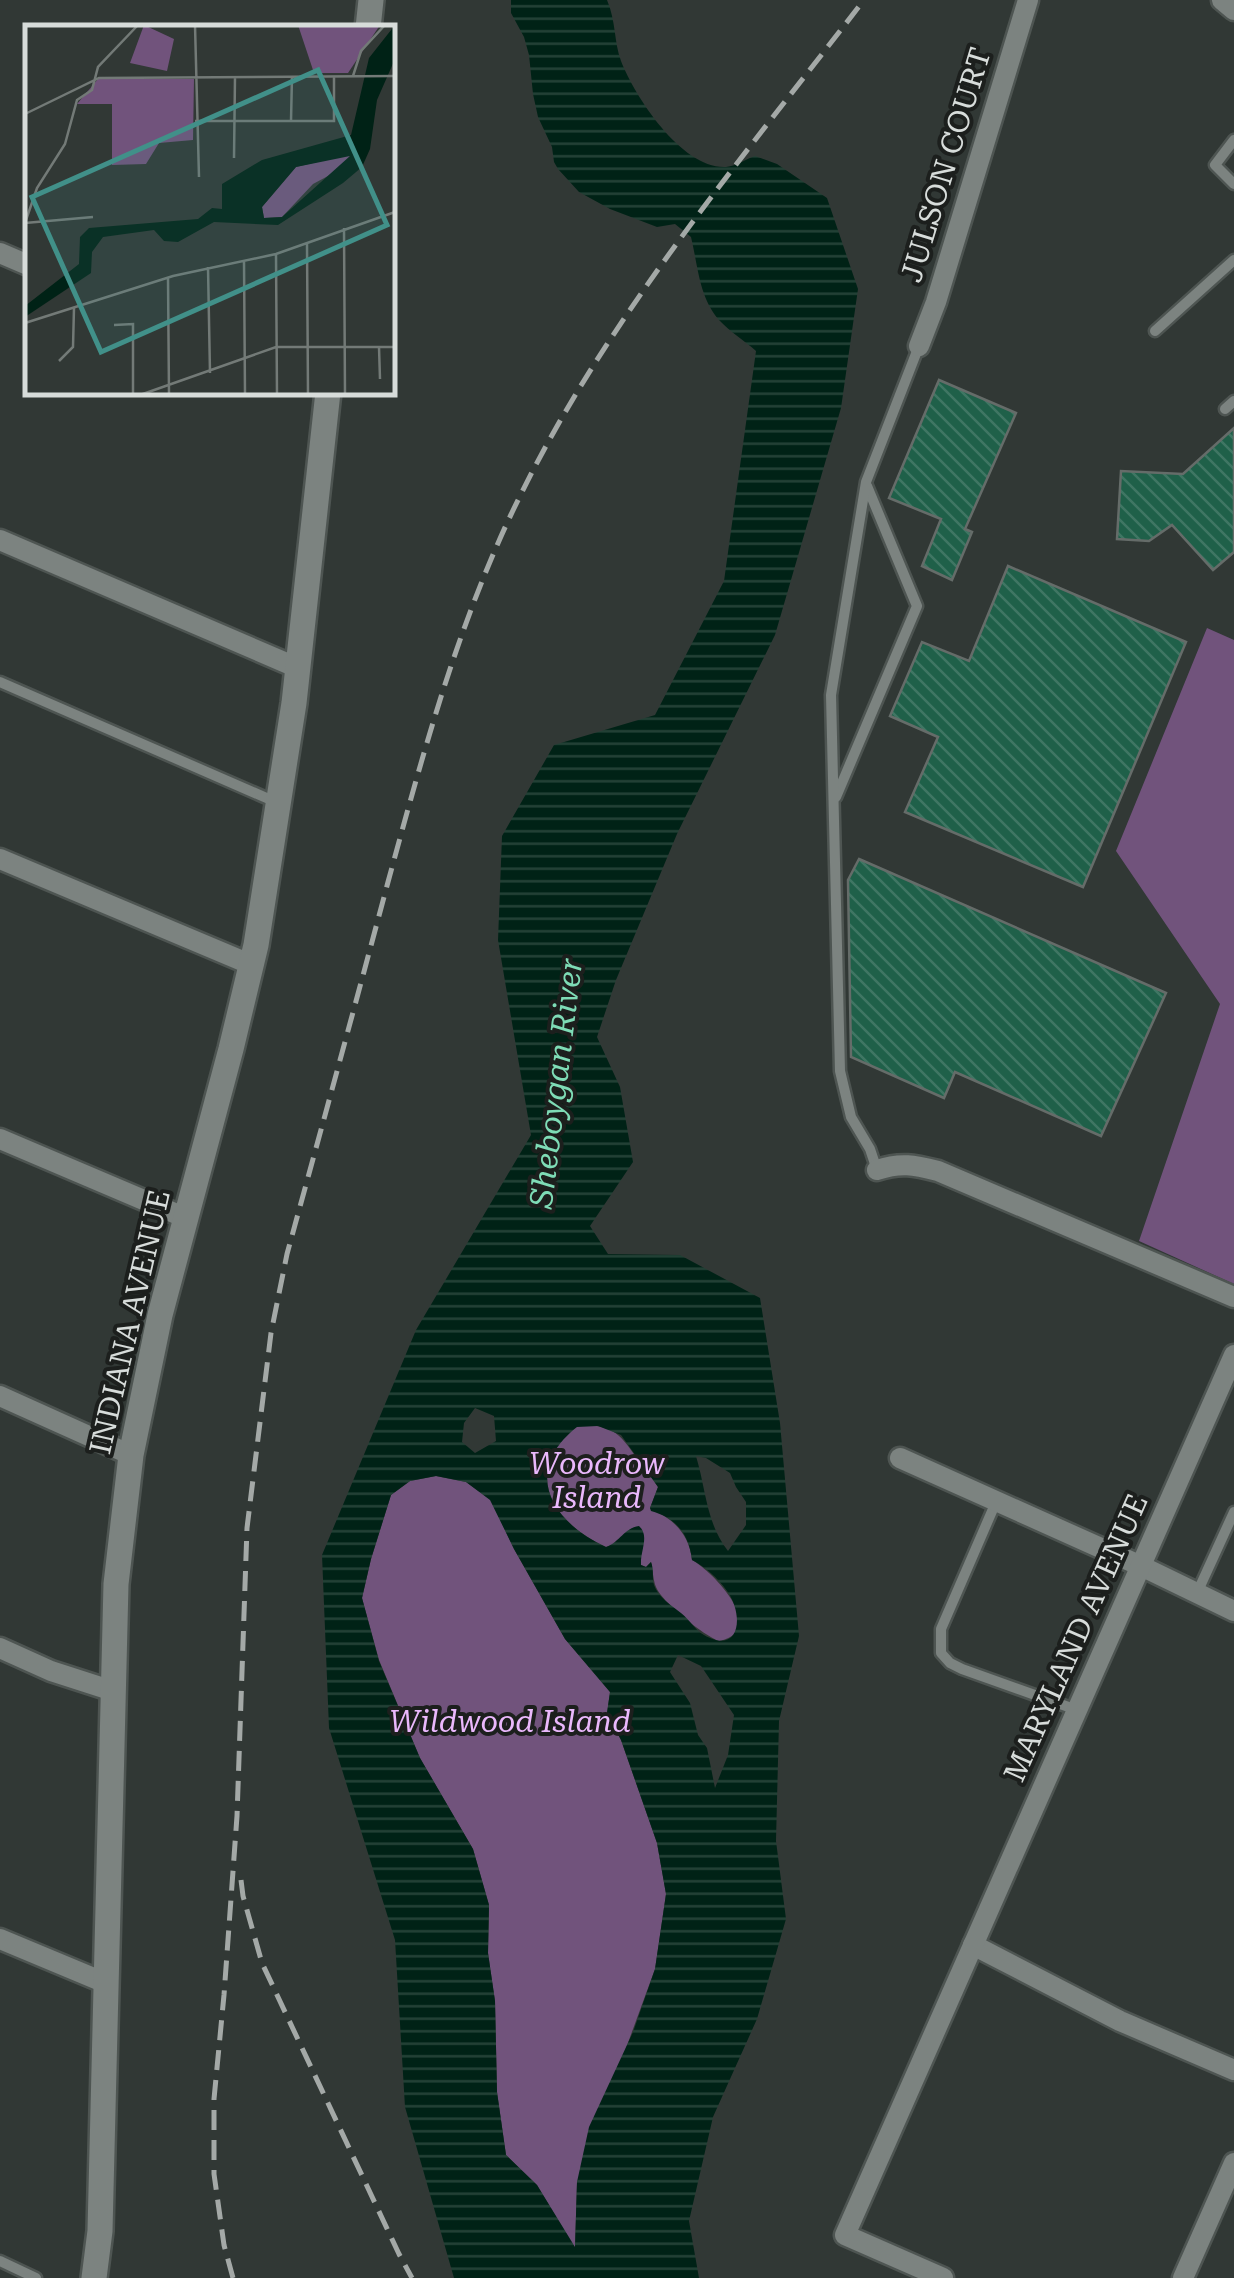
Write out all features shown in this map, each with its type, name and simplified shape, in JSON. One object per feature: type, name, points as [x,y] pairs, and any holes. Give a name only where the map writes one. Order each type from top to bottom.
[{"type":"main road","points":[[368,25],[372,0]]},
{"type":"main road","name":"INDIANA AVENUE","points":[[94,2278],[100,2231],[108,1984],[116,1584],[131,1455],[160,1314],[252,965],[298,668],[328,395]]},
{"type":"street","name":"JULSON COURT","points":[[919,346],[1028,0]]},
{"type":"street","points":[[1222,0],[1234,10]]},
{"type":"street","points":[[0,254],[25,265]]},
{"type":"street","points":[[0,540],[298,668]]},
{"type":"street","points":[[0,858],[252,965]]},
{"type":"street","points":[[0,1139],[186,1218]]},
{"type":"street","points":[[877,1170],[895,1164],[938,1171],[1234,1297]]},
{"type":"street","name":"MARYLAND AVENUE","points":[[943,2278],[846,2235],[1234,1354]]},
{"type":"street","points":[[0,1396],[131,1455]]},
{"type":"street","points":[[900,1458],[1234,1611]]},
{"type":"street","points":[[0,1648],[51,1671],[113,1691]]},
{"type":"street","points":[[0,1938],[108,1984]]},
{"type":"street","points":[[974,1945],[1120,2021],[1234,2070]]},
{"type":"street","points":[[1183,2278],[1234,2163]]},
{"type":"lane","points":[[1234,140],[1215,165],[1234,184]]},
{"type":"lane","points":[[1155,331],[1234,260]]},
{"type":"lane","points":[[877,1170],[870,1149],[850,1116],[840,1071],[832,695],[866,482],[919,346]]},
{"type":"lane","points":[[834,803],[917,606],[866,482]]},
{"type":"lane","points":[[0,682],[278,803]]},
{"type":"lane","points":[[996,1501],[941,1629],[940,1653],[962,1669],[1077,1710]]},
{"type":"lane","points":[[1197,1594],[1234,1512]]},
{"type":"lane","points":[[0,2261],[36,2278]]},
{"type":"green space","points":[[1207,628],[1234,640],[1234,1284],[1139,1241],[1220,1004],[1116,851]]},
{"type":"green space","name":"Woodrow Island","points":[[577,1426],[606,1428],[632,1451],[658,1487],[650,1508],[679,1528],[692,1560],[713,1576],[732,1601],[739,1626],[733,1635],[719,1641],[704,1632],[660,1593],[651,1562],[646,1567],[641,1565],[641,1558],[621,1538],[606,1547],[570,1524],[558,1510],[547,1477],[550,1460]]},
{"type":"green space","name":"Wildwood Island","points":[[436,1476],[466,1482],[491,1500],[565,1639],[610,1692],[607,1713],[621,1740],[657,1843],[666,1894],[655,1969],[577,2182],[575,2249],[537,2185],[506,2155],[497,2092],[495,2001],[488,1953],[489,1905],[473,1849],[420,1758],[379,1660],[362,1598],[391,1495],[410,1481]]},
{"type":"water","name":"Sheboygan River","points":[[511,0],[607,0],[621,61],[637,93],[662,128],[677,144],[709,164],[726,167],[755,156],[777,164],[827,198],[858,289],[841,408],[775,635],[677,834],[616,980],[597,1037],[620,1087],[633,1162],[590,1226],[608,1254],[680,1255],[760,1298],[780,1423],[799,1636],[779,1721],[776,1841],[786,1919],[757,2019],[713,2117],[689,2221],[699,2278],[454,2278],[405,2107],[395,1940],[329,1728],[322,1555],[416,1330],[531,1135],[498,940],[502,836],[554,745],[655,715],[724,581],[756,351],[712,311],[700,281],[691,237],[675,224],[657,227],[610,209],[579,192],[558,169],[538,117],[524,37],[511,13]],"holes":[[[475,1408],[494,1416],[496,1441],[475,1453],[462,1442],[464,1423]],[[598,1426],[621,1435],[658,1487],[651,1511],[680,1528],[692,1560],[715,1577],[732,1600],[737,1621],[732,1636],[716,1640],[704,1635],[659,1593],[651,1562],[646,1567],[641,1565],[644,1539],[639,1526],[606,1547],[570,1524],[558,1510],[547,1478],[550,1461],[577,1427]],[[696,1456],[730,1473],[746,1502],[746,1525],[728,1551],[711,1517]],[[436,1476],[466,1482],[490,1500],[565,1639],[610,1692],[607,1713],[621,1740],[657,1843],[666,1894],[655,1969],[633,2032],[589,2127],[577,2182],[575,2247],[537,2185],[506,2155],[497,2092],[495,2001],[488,1953],[489,1905],[473,1849],[420,1758],[379,1661],[362,1598],[391,1495],[410,1481]],[[678,1655],[701,1666],[734,1715],[728,1755],[715,1788],[707,1748],[698,1735],[690,1703],[670,1672]]]},
{"type":"building","points":[[939,380],[1016,413],[965,529],[972,532],[952,580],[922,566],[941,519],[889,498]]},
{"type":"building","points":[[1234,428],[1234,552],[1213,570],[1172,525],[1149,541],[1117,539],[1121,471],[1183,474]]},
{"type":"building","points":[[1008,566],[1186,642],[1083,887],[905,812],[938,737],[890,716],[922,642],[969,661]]},
{"type":"building","points":[[859,859],[1166,993],[1101,1136],[955,1072],[944,1098],[851,1057],[848,880]]},
{"type":"railway","points":[[233,2278],[214,2174],[214,2099],[237,1816],[247,1528],[271,1333],[287,1254],[402,833],[461,637],[498,542],[555,429],[679,240],[864,0]]},
{"type":"railway","points":[[241,1880],[262,1963],[412,2278]]}]
